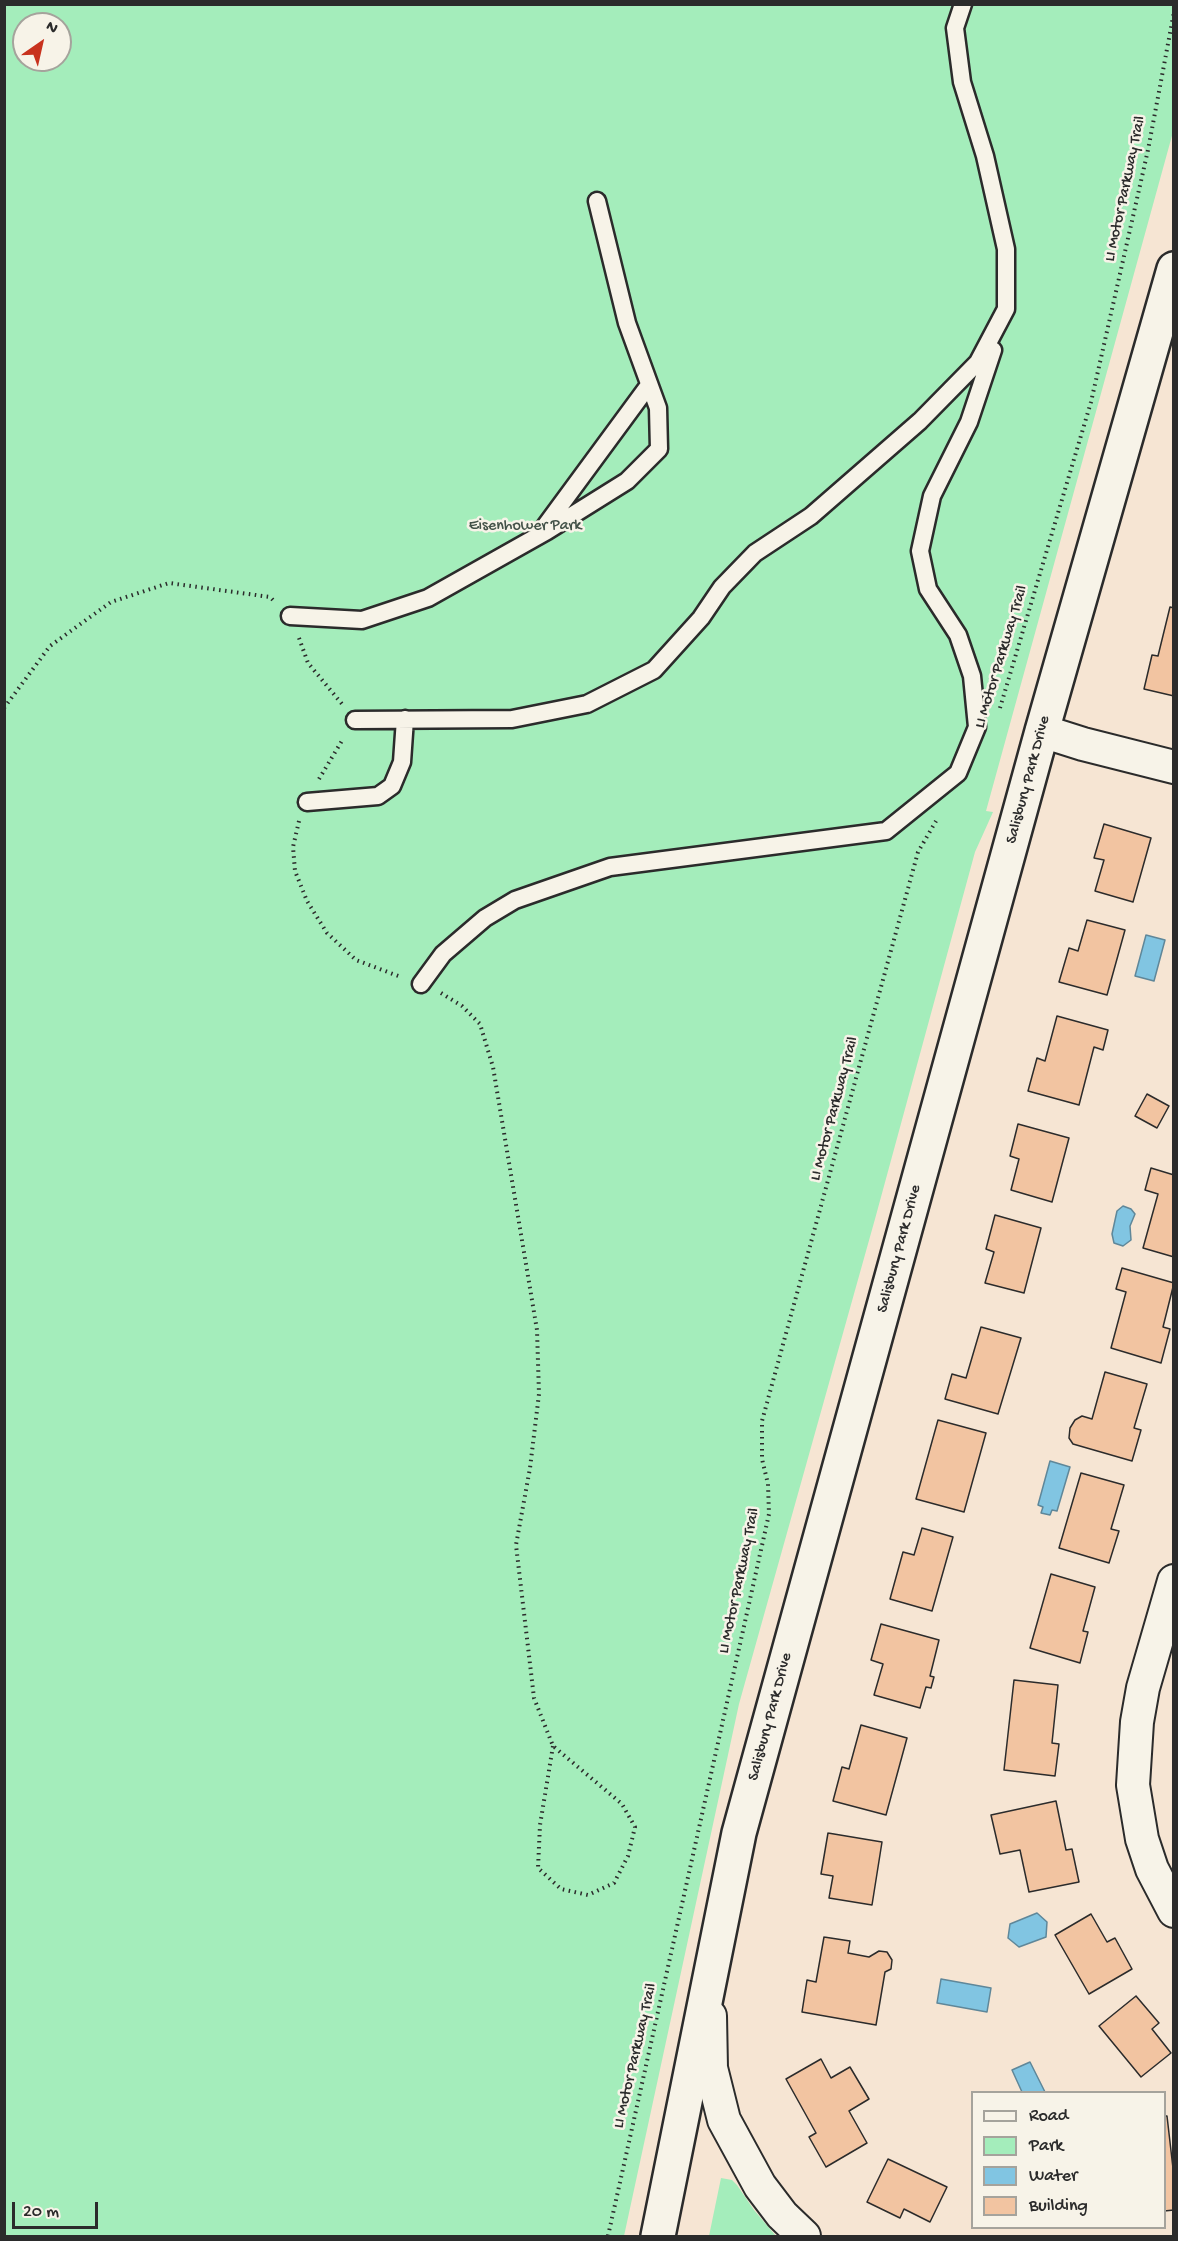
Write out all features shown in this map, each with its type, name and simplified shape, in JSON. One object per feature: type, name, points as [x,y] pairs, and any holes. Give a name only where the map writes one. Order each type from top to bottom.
[{"type":"main road","name":"Salisbury Park Drive","points":[[658,2236],[739,1833],[1042,731],[1173,269]]},
{"type":"street","points":[[1042,731],[1173,767]]},
{"type":"street","points":[[1173,1581],[1143,1688],[1137,1722],[1133,1785],[1152,1869],[1173,1911]]},
{"type":"street","points":[[709,1980],[711,2068],[724,2120],[760,2186],[782,2215],[804,2236]]},
{"type":"lane","points":[[421,984],[443,954],[485,918],[515,900],[610,867],[886,831],[958,773],[977,727],[972,676],[958,635],[928,589],[920,551],[932,496],[969,422],[1006,309],[1006,249],[985,156],[962,82],[955,28],[963,4]]},
{"type":"lane","points":[[290,616],[362,620],[428,598],[627,481],[659,449],[658,408],[627,323],[597,201]]},
{"type":"lane","points":[[355,720],[512,720],[587,704],[654,670],[701,618],[722,587],[755,553],[811,516],[920,421],[978,362],[1006,309]]},
{"type":"lane","points":[[537,536],[649,385]]},
{"type":"lane","points":[[307,802],[378,796],[392,786],[402,762],[405,719]]},
{"type":"path","name":"LI Motor Parkway Trail","points":[[997,718],[1091,402],[1148,150],[1173,12]]},
{"type":"path","points":[[4,708],[50,646],[111,602],[169,583],[270,597],[290,616],[308,663],[355,720],[301,813],[293,846],[295,871],[308,901],[327,933],[356,960],[440,992],[462,1006],[480,1024],[493,1067],[537,1330],[539,1394],[530,1468],[516,1545],[534,1698],[553,1746],[622,1804],[635,1827],[628,1856],[614,1883],[588,1895],[561,1889],[538,1868],[540,1825],[553,1746]]},
{"type":"path","name":"LI Motor Parkway Trail","points":[[608,2236],[769,1514],[768,1484],[762,1459],[762,1421],[918,852],[937,820]]},
{"type":"green space","name":"Eisenhower Park","points":[[5,5],[1173,5],[1173,132],[986,811],[993,812],[975,852],[739,1704],[624,2236],[5,2236]]},
{"type":"green space","points":[[721,2178],[732,2180],[737,2185],[776,2236],[709,2236]]},
{"type":"water","points":[[1146,935],[1165,940],[1154,981],[1135,976]]},
{"type":"water","points":[[1123,1206],[1131,1209],[1135,1214],[1130,1226],[1131,1240],[1123,1246],[1114,1243],[1112,1234],[1117,1211]]},
{"type":"water","points":[[1050,1461],[1070,1467],[1057,1511],[1052,1510],[1050,1515],[1041,1513],[1043,1507],[1038,1505]]},
{"type":"water","points":[[1037,1913],[1047,1922],[1046,1937],[1019,1947],[1008,1938],[1010,1924]]},
{"type":"water","points":[[941,1979],[991,1988],[987,2012],[937,2003]]},
{"type":"water","points":[[1030,2062],[1044,2091],[1022,2091],[1012,2070]]},
{"type":"building","points":[[1170,607],[1174,608],[1174,696],[1144,689],[1152,655],[1158,656]]},
{"type":"building","points":[[1104,824],[1151,838],[1133,902],[1095,891],[1104,860],[1094,858]]},
{"type":"building","points":[[1087,920],[1125,930],[1107,995],[1059,982],[1069,948],[1078,951]]},
{"type":"building","points":[[1057,1016],[1108,1030],[1103,1050],[1094,1047],[1079,1105],[1028,1091],[1037,1058],[1045,1061]]},
{"type":"building","points":[[1147,1094],[1169,1106],[1157,1128],[1135,1116]]},
{"type":"building","points":[[1018,1124],[1069,1138],[1052,1202],[1011,1190],[1019,1159],[1010,1156]]},
{"type":"building","points":[[1151,1168],[1174,1175],[1174,1257],[1143,1248],[1158,1194],[1145,1190]]},
{"type":"building","points":[[995,1215],[1041,1228],[1024,1293],[985,1283],[994,1252],[986,1249]]},
{"type":"building","points":[[1122,1268],[1174,1283],[1163,1327],[1170,1329],[1161,1363],[1111,1348],[1126,1292],[1116,1289]]},
{"type":"building","points":[[981,1327],[1021,1338],[998,1414],[945,1399],[952,1374],[966,1378]]},
{"type":"building","points":[[1105,1372],[1147,1384],[1134,1428],[1141,1430],[1132,1461],[1073,1444],[1069,1438],[1070,1428],[1075,1420],[1082,1416],[1092,1419]]},
{"type":"building","points":[[938,1420],[986,1433],[964,1512],[916,1499]]},
{"type":"building","points":[[1081,1473],[1124,1485],[1111,1529],[1119,1531],[1109,1563],[1059,1548]]},
{"type":"building","points":[[922,1528],[953,1537],[932,1611],[890,1599],[903,1552],[914,1555]]},
{"type":"building","points":[[1051,1574],[1095,1587],[1083,1631],[1088,1632],[1080,1663],[1030,1648]]},
{"type":"building","points":[[881,1624],[939,1640],[930,1676],[934,1677],[931,1688],[926,1687],[920,1708],[874,1695],[883,1664],[871,1660]]},
{"type":"building","points":[[1014,1680],[1058,1685],[1052,1743],[1059,1744],[1055,1776],[1004,1770]]},
{"type":"building","points":[[861,1725],[907,1738],[886,1815],[833,1801],[842,1767],[849,1769]]},
{"type":"building","points":[[1056,1801],[1066,1850],[1072,1849],[1079,1882],[1029,1892],[1020,1850],[1000,1854],[991,1815]]},
{"type":"building","points":[[828,1833],[882,1842],[872,1905],[829,1898],[833,1876],[821,1874]]},
{"type":"building","points":[[1091,1914],[1107,1942],[1115,1938],[1132,1969],[1089,1994],[1055,1935]]},
{"type":"building","points":[[824,1937],[850,1941],[848,1953],[869,1957],[879,1951],[887,1952],[892,1960],[891,1969],[885,1972],[876,2025],[802,2012],[807,1980],[816,1982]]},
{"type":"building","points":[[1136,1996],[1159,2023],[1152,2029],[1171,2053],[1141,2077],[1099,2026]]},
{"type":"building","points":[[821,2059],[831,2078],[850,2067],[869,2099],[849,2111],[867,2143],[826,2167],[809,2137],[816,2133],[786,2079]]},
{"type":"building","points":[[1166,2116],[1174,2177],[1174,2210],[1166,2211]]},
{"type":"building","points":[[888,2159],[947,2187],[930,2222],[904,2209],[900,2218],[867,2202]]}]
